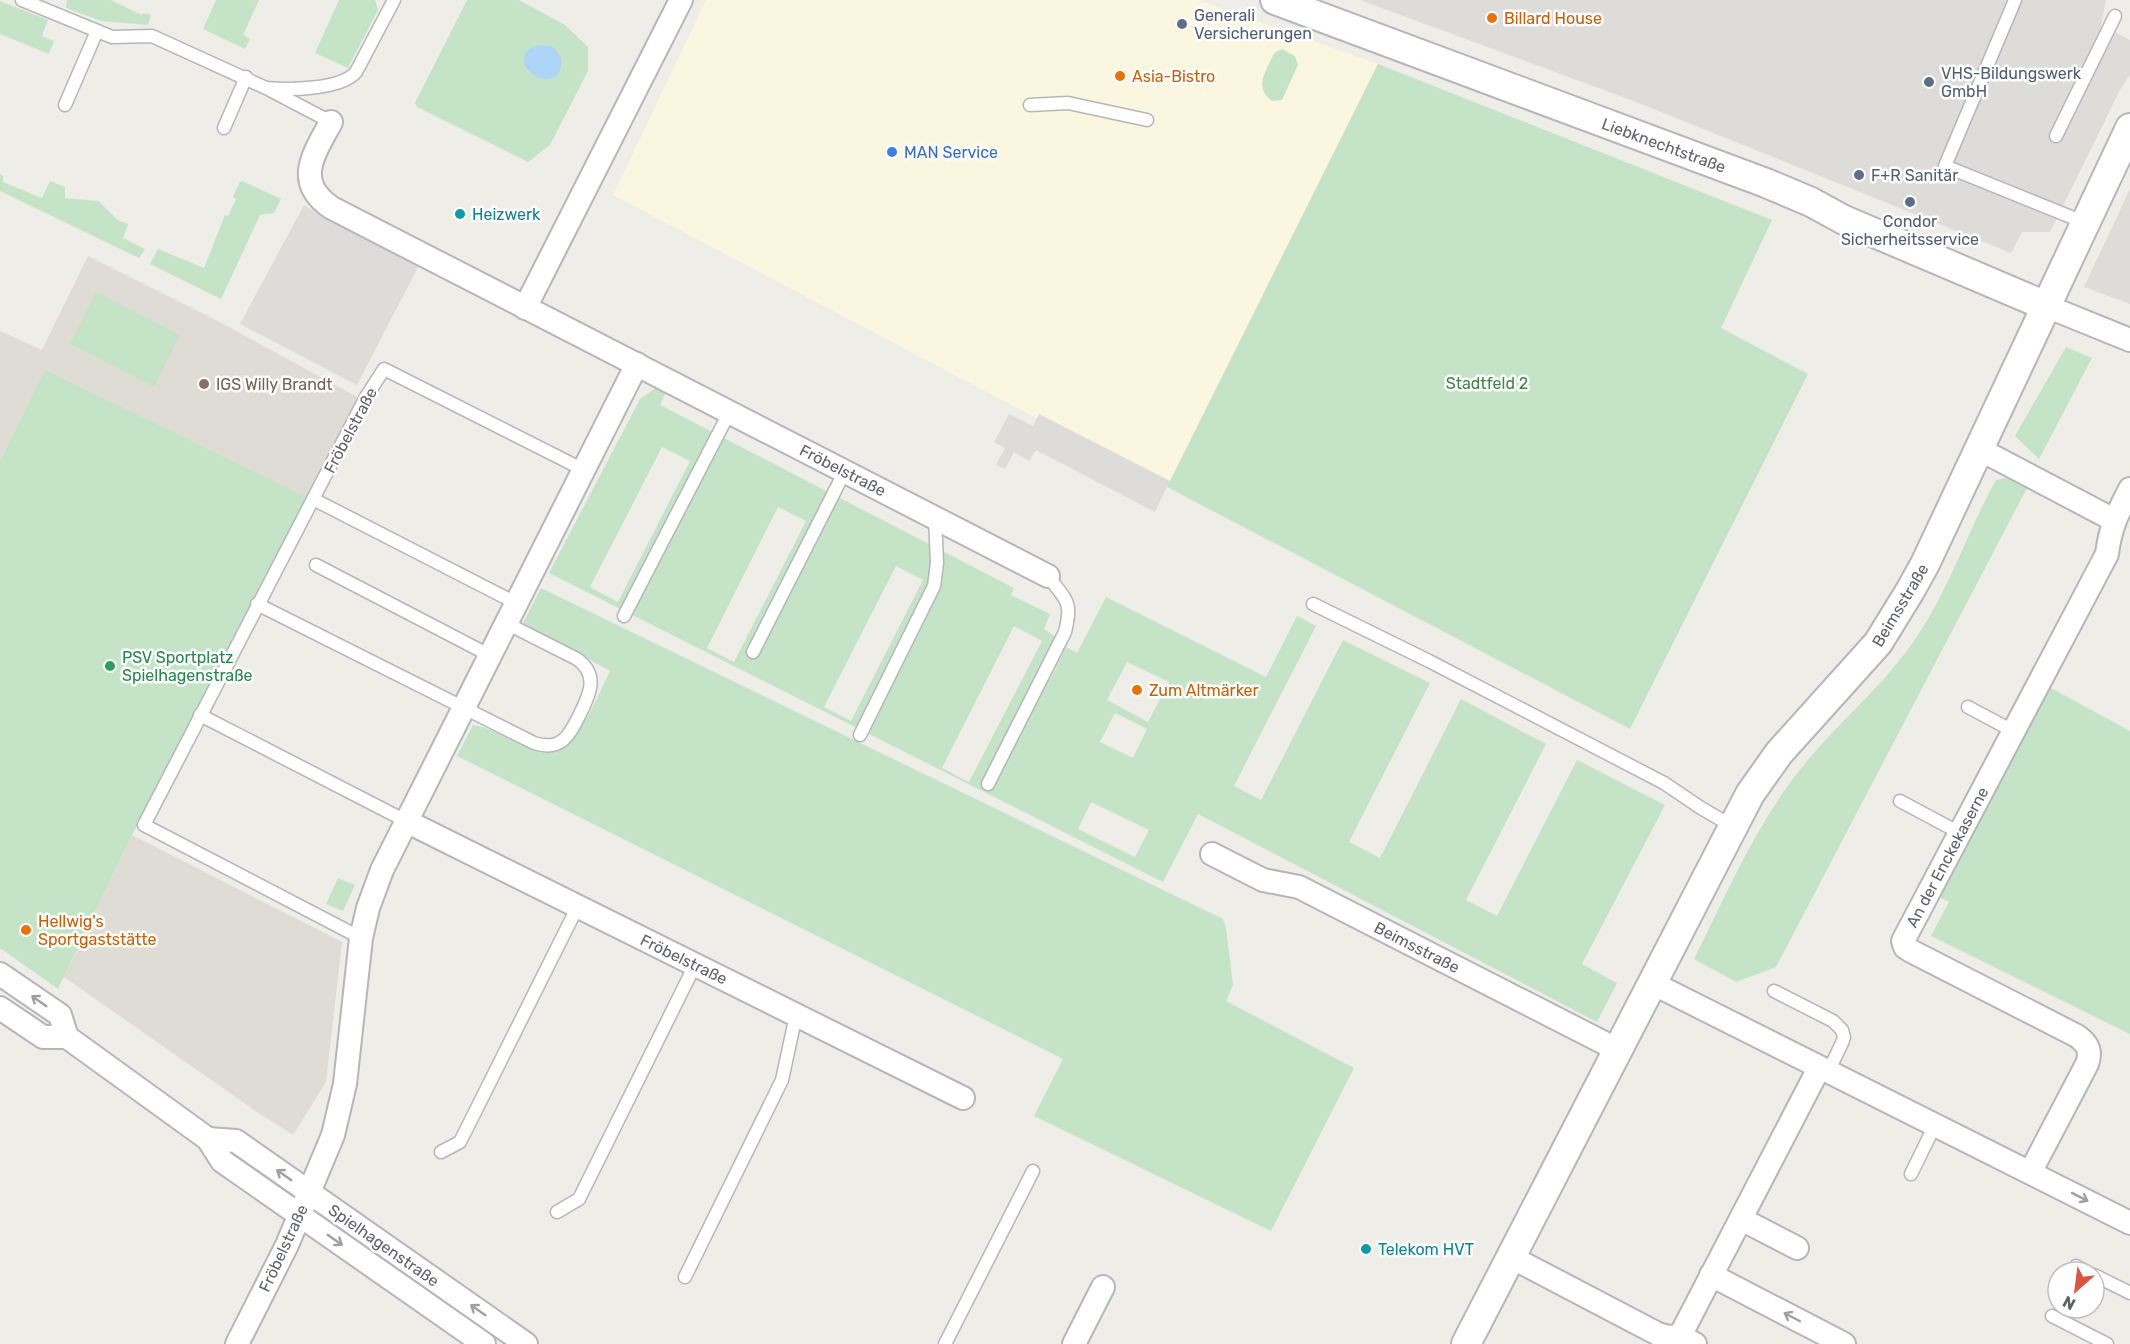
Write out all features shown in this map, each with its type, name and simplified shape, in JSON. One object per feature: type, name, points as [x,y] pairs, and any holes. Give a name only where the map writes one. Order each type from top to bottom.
[{"type":"street","points":[[525,308],[681,0]]},
{"type":"street","name":"Liebknechtstraße","points":[[1275,0],[1766,183],[1811,202],[1844,220],[2046,306]]},
{"type":"street","name":"Fröbelstraße","points":[[331,122],[314,156],[309,172],[313,189],[322,201],[338,212],[1048,576]]},
{"type":"street","name":"Beimsstraße","points":[[1468,1343],[1732,826],[1767,767],[1869,655],[1895,618],[1925,564],[2130,128]]},
{"type":"street","points":[[2046,306],[2130,340]]},
{"type":"street","name":"Fröbelstraße","points":[[237,1344],[299,1215],[328,1148],[342,1101],[362,938],[377,882],[637,364]]},
{"type":"street","points":[[1979,449],[2114,520]]},
{"type":"street","name":"An der Enckekaserne","points":[[2031,1172],[2087,1064],[2089,1050],[2086,1043],[2077,1036],[1905,947],[1905,937],[2108,554],[2108,539],[2114,520],[2130,489]]},
{"type":"street","name":"Fröbelstraße","points":[[406,821],[963,1098]]},
{"type":"street","name":"Beimsstraße","points":[[1212,854],[1263,880],[1299,887],[1618,1050]]},
{"type":"street","name":"Spielhagenstraße","points":[[0,974],[60,1016],[67,1037],[208,1139],[222,1161],[484,1344]]},
{"type":"street","points":[[1652,983],[2130,1223]]},
{"type":"street","name":"Spielhagenstraße","points":[[0,1008],[43,1037],[67,1037]]},
{"type":"street","points":[[1511,1257],[1658,1334],[1687,1340],[1711,1275],[1823,1070]]},
{"type":"street","name":"Spielhagenstraße","points":[[208,1139],[236,1141],[526,1344]]},
{"type":"street","points":[[1740,1219],[1797,1248]]},
{"type":"street","points":[[1711,1275],[1844,1344]]},
{"type":"street","points":[[1074,1344],[1104,1287]]},
{"type":"lane","points":[[22,0],[117,38],[152,36],[246,77],[331,122]]},
{"type":"lane","points":[[266,88],[334,85],[351,78],[394,0]]},
{"type":"lane","points":[[2016,0],[1945,166],[2086,223]]},
{"type":"lane","points":[[2056,136],[2115,16]]},
{"type":"lane","points":[[65,105],[97,31]]},
{"type":"lane","points":[[225,128],[246,77]]},
{"type":"lane","points":[[1030,105],[1068,103],[1147,120]]},
{"type":"lane","name":"Fröbelstraße","points":[[362,938],[144,825],[257,604],[366,397],[384,369],[584,470]]},
{"type":"lane","points":[[624,616],[729,412]]},
{"type":"lane","points":[[753,652],[845,471]]},
{"type":"lane","points":[[313,499],[516,603]]},
{"type":"lane","points":[[860,735],[934,586],[937,563],[935,517]]},
{"type":"lane","points":[[316,565],[489,655]]},
{"type":"lane","points":[[988,784],[1065,632],[1069,605],[1048,576]]},
{"type":"lane","points":[[257,604],[539,745],[556,744],[572,732],[591,690],[591,680],[587,670],[577,659],[506,623]]},
{"type":"lane","points":[[1313,604],[1439,666],[1664,783],[1732,826]]},
{"type":"lane","points":[[1968,707],[2013,731]]},
{"type":"lane","name":"Fröbelstraße","points":[[200,715],[406,821]]},
{"type":"lane","points":[[1900,801],[1959,833]]},
{"type":"lane","points":[[441,1152],[460,1142],[578,906]]},
{"type":"lane","points":[[557,1212],[579,1199],[695,965]]},
{"type":"lane","points":[[1774,991],[1833,1021],[1842,1030],[1842,1043],[1823,1070]]},
{"type":"lane","points":[[685,1277],[782,1080],[796,1015]]},
{"type":"lane","points":[[1911,1174],[1935,1125]]},
{"type":"lane","points":[[945,1344],[1033,1171]]},
{"type":"lane","points":[[2106,1281],[2130,1293]]},
{"type":"lane","points":[[2060,1320],[2107,1344]]},
{"type":"shaded area","points":[[706,0],[1198,0],[1378,64],[1167,487],[613,195]]},
{"type":"shaded area","points":[[1360,0],[2106,0],[2101,25],[2130,40],[2130,75],[2121,88],[2050,232],[2022,232],[2011,253],[1639,103]]},
{"type":"shaded area","points":[[2130,189],[2130,304],[2084,287]]},
{"type":"shaded area","points":[[304,205],[418,267],[357,385],[240,324]]},
{"type":"shaded area","name":"IGS Willy Brandt","points":[[88,256],[216,320],[359,398],[307,497],[45,371],[0,461],[0,331],[42,350]]},
{"type":"shaded area","points":[[1009,414],[1033,426],[1039,414],[1170,481],[1155,512],[1036,450],[1029,461],[1014,452],[1005,469],[996,465],[1005,448],[994,442]]},
{"type":"shaded area","points":[[132,835],[342,942],[326,1082],[293,1135],[64,977]]},
{"type":"green space","points":[[67,0],[111,0],[142,15],[143,13],[151,15],[148,25],[101,21],[66,8]]},
{"type":"green space","points":[[216,0],[259,0],[243,35],[250,39],[245,49],[203,29]]},
{"type":"green space","points":[[339,0],[375,0],[378,10],[348,68],[315,53]]},
{"type":"green space","points":[[467,0],[519,0],[565,25],[588,47],[588,71],[550,145],[528,162],[417,107],[415,103]]},
{"type":"green space","points":[[0,1],[48,20],[42,36],[54,41],[49,54],[0,34]]},
{"type":"green space","points":[[1282,49],[1295,56],[1298,65],[1282,100],[1272,101],[1263,90],[1263,78],[1274,53]]},
{"type":"green space","name":"Stadtfeld 2","points":[[1378,64],[1772,220],[1721,328],[1808,374],[1630,729],[1167,487]]},
{"type":"green space","points":[[0,174],[3,176],[3,182],[42,198],[50,181],[65,187],[65,198],[98,201],[118,220],[128,224],[123,238],[145,249],[139,258],[0,191]]},
{"type":"green space","points":[[242,181],[281,199],[274,213],[260,215],[221,299],[150,264],[158,249],[204,268],[225,215],[228,216],[236,199],[233,197]]},
{"type":"green space","points":[[96,292],[180,335],[154,387],[70,344]]},
{"type":"green space","points":[[2066,347],[2092,358],[2039,459],[2015,436]]},
{"type":"green space","name":"PSV Sportplatz Spielhagenstraße","points":[[45,370],[307,497],[132,835],[58,989],[0,948],[0,461]]},
{"type":"green space","points":[[657,387],[666,391],[660,405],[1014,588],[1011,595],[1050,614],[1044,629],[1056,637],[1038,672],[1050,680],[1066,647],[1077,653],[1106,597],[1266,677],[1297,616],[1316,626],[1234,786],[1261,800],[1343,640],[1430,683],[1349,842],[1380,858],[1461,699],[1546,744],[1466,900],[1497,916],[1577,760],[1665,805],[1582,964],[1617,983],[1597,1022],[1198,814],[1163,882],[549,573],[640,399]],"holes":[[[662,447],[690,461],[618,602],[590,587]],[[778,507],[806,521],[734,662],[707,648]],[[896,566],[923,580],[851,721],[824,707]],[[1014,626],[1042,641],[969,782],[942,768]],[[1127,662],[1169,682],[1148,722],[1107,700]],[[1115,713],[1147,729],[1133,758],[1100,742]],[[1091,802],[1149,830],[1135,857],[1078,829]]]},
{"type":"green space","points":[[2006,478],[2027,488],[1776,967],[1736,982],[1694,959],[1740,865],[1780,797],[1825,740],[1905,654],[1940,598],[1996,480]]},
{"type":"green space","points":[[541,588],[1223,919],[1233,985],[1226,1001],[1354,1068],[1271,1231],[1034,1116],[1063,1059],[457,756],[473,725],[496,732],[533,750],[547,753],[560,749],[581,727],[598,697],[610,671],[523,623]]},
{"type":"green space","points":[[2051,688],[2130,731],[2130,1034],[1931,936],[1949,902],[1938,896]]},
{"type":"green space","points":[[338,878],[355,885],[343,911],[326,904]]},
{"type":"water","points":[[542,45],[553,47],[561,57],[558,73],[548,79],[535,75],[524,64],[526,52]]},
{"type":"place","name":"Billard House","points":[[1492,18]]},
{"type":"place","name":"Generali Versicherungen","points":[[1182,24]]},
{"type":"place","name":"Asia-Bistro","points":[[1120,76]]},
{"type":"place","name":"VHS-Bildungswerk GmbH","points":[[1929,82]]},
{"type":"place","name":"MAN Service","points":[[892,152]]},
{"type":"place","name":"F+R Sanitär","points":[[1859,175]]},
{"type":"place","name":"Condor Sicherheitsservice","points":[[1910,202]]},
{"type":"place","name":"Heizwerk","points":[[460,214]]},
{"type":"place","name":"IGS Willy Brandt","points":[[204,384]]},
{"type":"place","name":"PSV Sportplatz Spielhagenstraße","points":[[110,666]]},
{"type":"place","name":"Zum Altmärker","points":[[1137,690]]},
{"type":"place","name":"Hellwig's Sportgaststätte","points":[[26,930]]},
{"type":"place","name":"Telekom HVT","points":[[1366,1249]]}]
